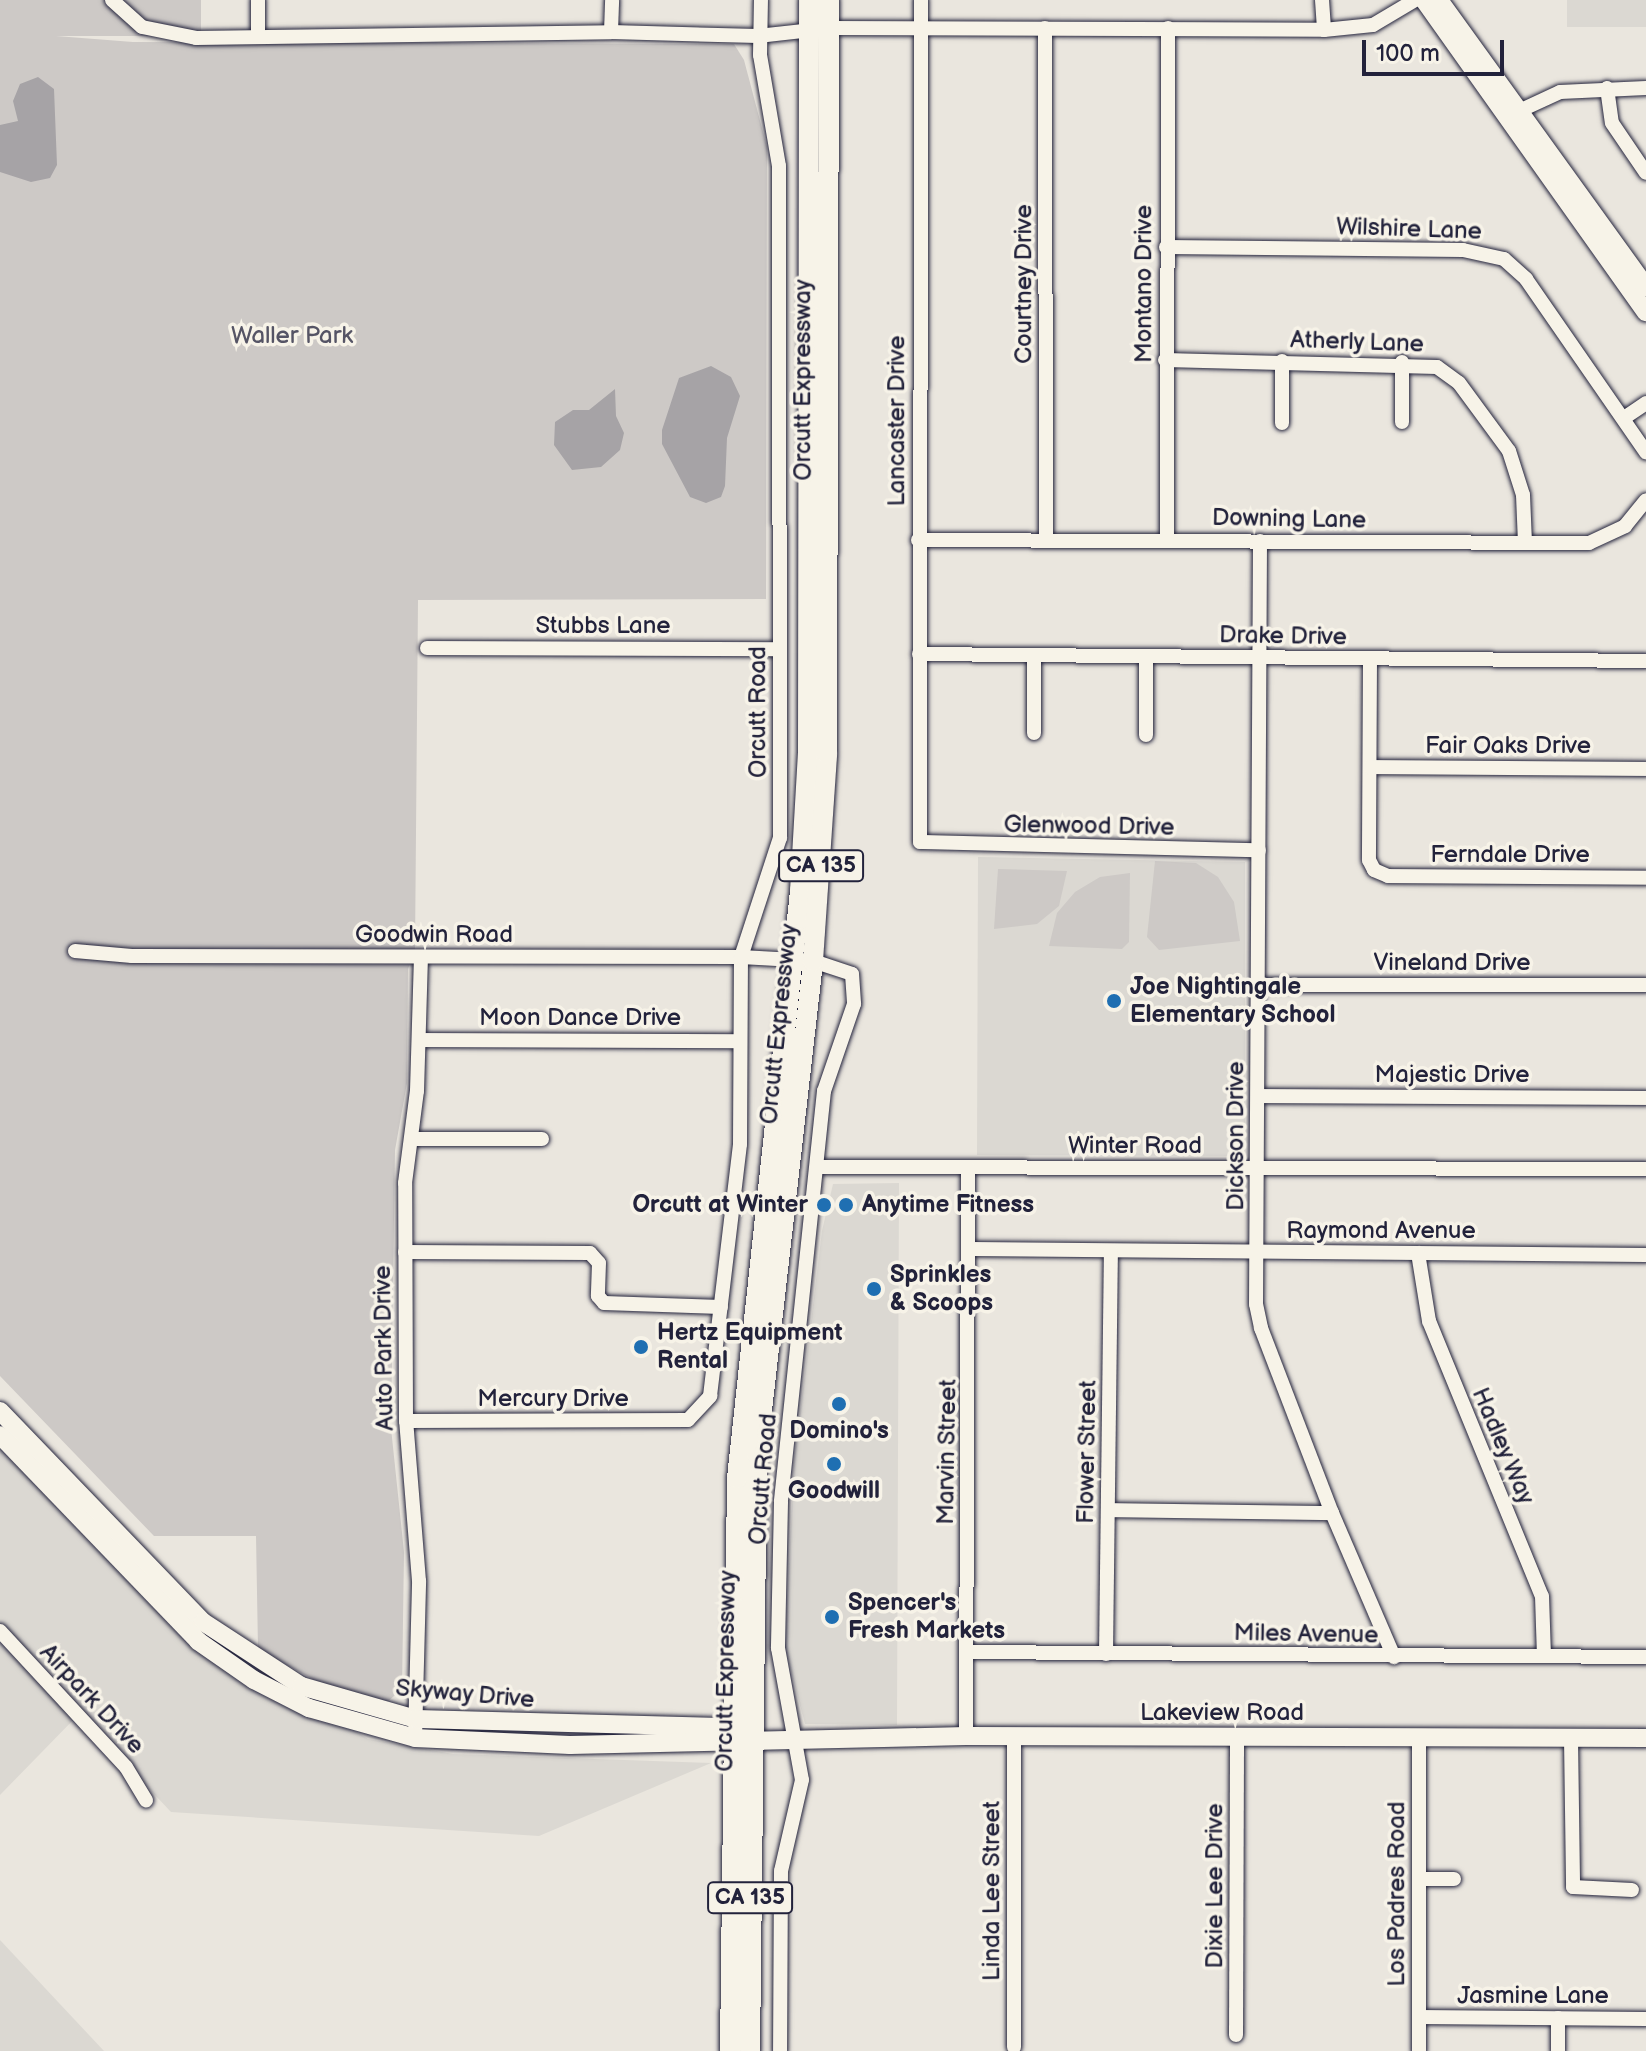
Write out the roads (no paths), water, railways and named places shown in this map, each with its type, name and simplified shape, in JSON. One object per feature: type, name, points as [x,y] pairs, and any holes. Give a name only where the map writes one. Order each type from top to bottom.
[{"type":"highway","name":"Orcutt Expressway","points":[[809,0],[819,30]]},
{"type":"highway","name":"Orcutt Expressway","points":[[750,2051],[740,1736],[737,1478],[803,960],[819,30],[829,0]]},
{"type":"highway","name":"Orcutt Expressway","points":[[730,2051],[740,1736]]},
{"type":"main road","points":[[1424,0],[1646,312]]},
{"type":"main road","points":[[1439,0],[1646,287]]},
{"type":"main road","name":"Skyway Drive","points":[[0,1411],[172,1593],[236,1648],[301,1686],[416,1729]]},
{"type":"main road","name":"Skyway Drive","points":[[0,1435],[198,1641],[254,1680],[309,1708],[416,1729],[740,1736]]},
{"type":"main road","name":"Lakeview Road","points":[[740,1736],[1646,1738]]},
{"type":"street","points":[[112,0],[142,27],[166,34],[258,37],[611,32],[758,36],[819,30],[920,27],[1324,30],[1373,25],[1415,0]]},
{"type":"street","points":[[258,0],[258,37]]},
{"type":"street","points":[[611,32],[612,0]]},
{"type":"street","name":"Orcutt Road","points":[[698,1414],[710,1396],[740,1144],[741,957],[780,838],[779,166],[758,36],[761,0]]},
{"type":"street","name":"Lancaster Drive","points":[[920,842],[921,0]]},
{"type":"street","points":[[1322,0],[1324,30]]},
{"type":"street","name":"Courtney Drive","points":[[1045,28],[1046,540]]},
{"type":"street","name":"Montano Drive","points":[[1167,540],[1168,28]]},
{"type":"street","points":[[1607,88],[1612,123],[1646,173]]},
{"type":"street","points":[[1519,111],[1560,92],[1646,88]]},
{"type":"street","name":"Wilshire Lane","points":[[1166,247],[1490,253],[1526,279],[1646,452]]},
{"type":"street","name":"Atherly Lane","points":[[1165,360],[1402,362],[1428,364],[1448,374],[1488,418],[1518,473],[1525,543]]},
{"type":"street","points":[[1282,361],[1282,423]]},
{"type":"street","points":[[1402,362],[1402,422]]},
{"type":"street","points":[[1624,418],[1646,403]]},
{"type":"street","name":"Downing Lane","points":[[918,540],[1525,543],[1603,540],[1625,526],[1645,503]]},
{"type":"street","name":"Dickson Drive","points":[[1260,541],[1257,1252],[1261,1328],[1332,1513],[1394,1657]]},
{"type":"street","name":"Stubbs Lane","points":[[427,648],[779,649]]},
{"type":"street","name":"Drake Drive","points":[[919,654],[1646,661]]},
{"type":"street","points":[[1034,655],[1034,733]]},
{"type":"street","points":[[1146,656],[1146,735]]},
{"type":"street","points":[[1370,658],[1370,767]]},
{"type":"street","name":"Fair Oaks Drive","points":[[1370,767],[1646,769]]},
{"type":"street","name":"Ferndale Drive","points":[[1370,767],[1369,860],[1374,870],[1388,876],[1646,878]]},
{"type":"street","name":"Glenwood Drive","points":[[920,842],[1259,850]]},
{"type":"street","name":"Goodwin Road","points":[[75,951],[132,956],[741,957],[803,960]]},
{"type":"street","name":"Auto Park Drive","points":[[416,1729],[419,1581],[406,1421],[405,1252],[420,1040],[421,958]]},
{"type":"street","name":"Orcutt Road","points":[[780,2051],[781,1871],[802,1780],[798,1738],[778,1648],[779,1547],[824,1091],[855,990],[852,974],[844,968],[803,960]]},
{"type":"street","name":"Vineland Drive","points":[[1259,985],[1646,985]]},
{"type":"street","name":"Moon Dance Drive","points":[[420,1040],[740,1041]]},
{"type":"street","name":"Majestic Drive","points":[[1258,1096],[1646,1098]]},
{"type":"street","points":[[411,1139],[542,1139]]},
{"type":"street","name":"Winter Road","points":[[817,1167],[1646,1169]]},
{"type":"street","name":"Marvin Street","points":[[966,1736],[971,1249],[968,1168]]},
{"type":"street","name":"Raymond Avenue","points":[[971,1249],[1646,1255]]},
{"type":"street","name":"Flower Street","points":[[1106,1654],[1111,1251]]},
{"type":"street","points":[[405,1252],[590,1253],[599,1263],[598,1296],[604,1303],[721,1307]]},
{"type":"street","name":"Hadley Way","points":[[1418,1253],[1429,1321],[1542,1596],[1544,1656]]},
{"type":"street","name":"Mercury Drive","points":[[406,1421],[666,1421],[698,1414]]},
{"type":"street","points":[[1108,1510],[1332,1513]]},
{"type":"street","name":"Airpark Drive","points":[[0,1631],[126,1767],[146,1800]]},
{"type":"street","name":"Miles Avenue","points":[[966,1652],[1646,1657]]},
{"type":"street","name":"Linda Lee Street","points":[[1014,1736],[1014,2047]]},
{"type":"street","name":"Dixie Lee Drive","points":[[1236,2035],[1237,1737]]},
{"type":"street","name":"Los Padres Road","points":[[1419,1737],[1419,2051]]},
{"type":"street","points":[[1571,1738],[1573,1887],[1632,1890]]},
{"type":"street","points":[[1419,1879],[1454,1879]]},
{"type":"street","name":"Jasmine Lane","points":[[1419,2017],[1646,2019]]},
{"type":"street","points":[[1558,2018],[1558,2051]]},
{"type":"place","name":"Joe Nightingale Elementary School","points":[[1114,1001]]},
{"type":"place","name":"Orcutt at Winter","points":[[824,1205]]},
{"type":"place","name":"Anytime Fitness","points":[[846,1205]]},
{"type":"place","name":"Sprinkles & Scoops","points":[[874,1289]]},
{"type":"place","name":"Hertz Equipment Rental","points":[[641,1347]]},
{"type":"place","name":"Domino's","points":[[839,1404]]},
{"type":"place","name":"Goodwill","points":[[834,1464]]},
{"type":"place","name":"Spencer's Fresh Markets","points":[[832,1617]]},
{"type":"park label","name":"Waller Park","points":[[292,336]]}]
